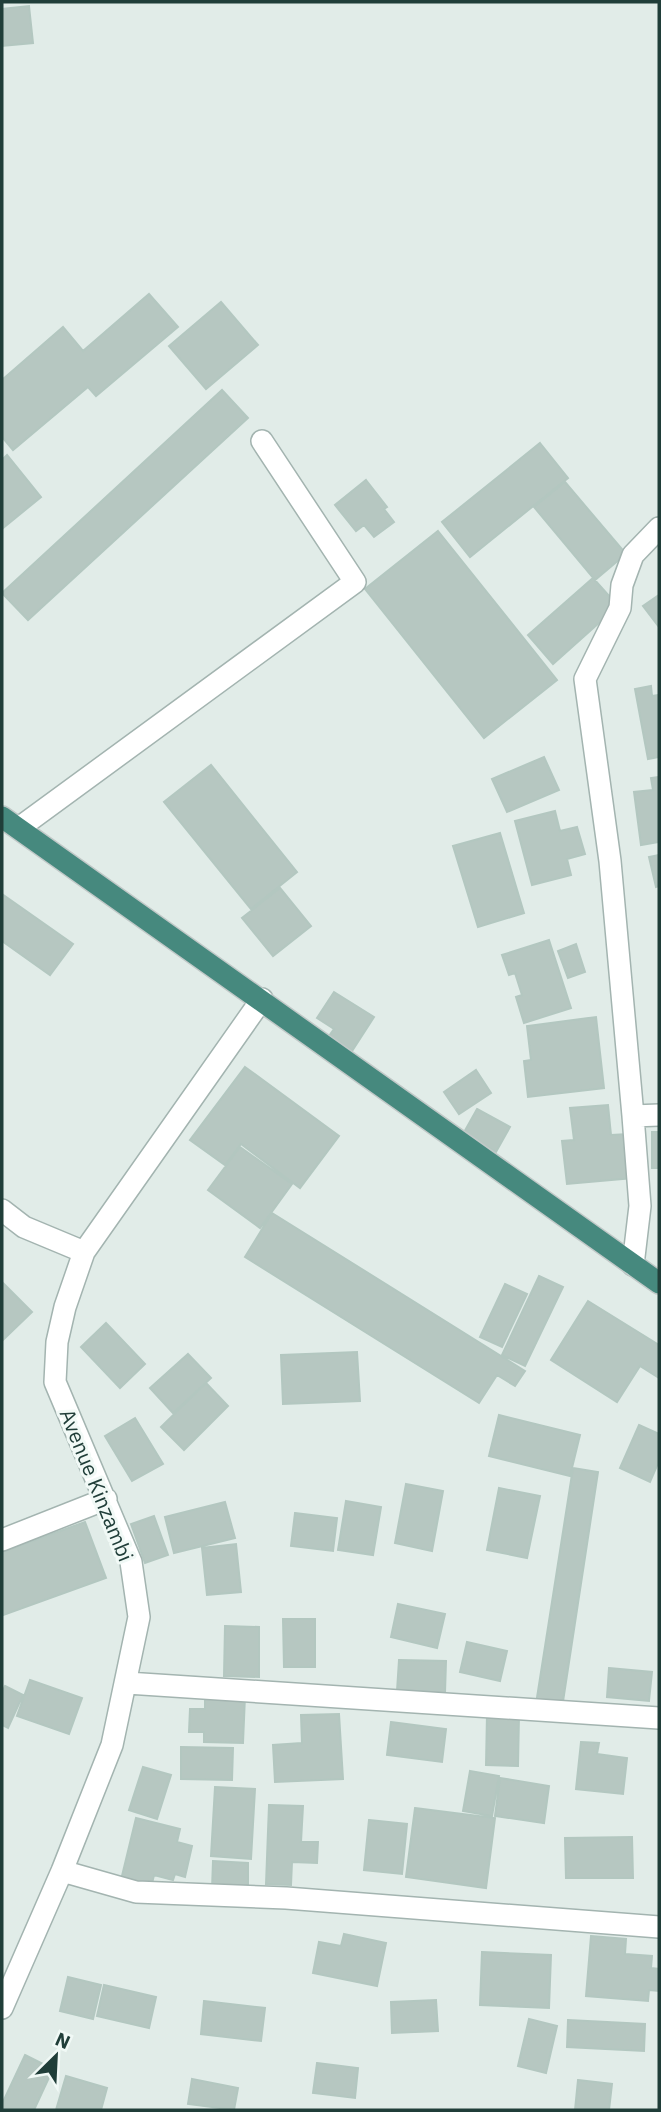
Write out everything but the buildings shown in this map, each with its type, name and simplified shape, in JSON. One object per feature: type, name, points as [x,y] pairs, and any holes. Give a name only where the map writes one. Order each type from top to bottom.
[{"type":"highway","points":[[10,822],[659,1283]]},
{"type":"street","points":[[10,822],[355,582],[262,441]]},
{"type":"street","points":[[633,1265],[640,1206],[633,1116],[610,861],[585,679],[620,608],[622,585],[633,555],[659,528]]},
{"type":"street","name":"Avenue Kinzambi","points":[[2,2008],[62,1871],[112,1745],[139,1617],[131,1562],[55,1382],[57,1342],[84,1252],[262,999]]},
{"type":"street","points":[[633,1116],[659,1115]]},
{"type":"street","points":[[2,1210],[24,1227],[84,1252]]},
{"type":"street","points":[[2,1540],[106,1499]]},
{"type":"street","points":[[127,1684],[659,1718]]},
{"type":"street","points":[[62,1871],[136,1892],[286,1898],[659,1927]]}]
